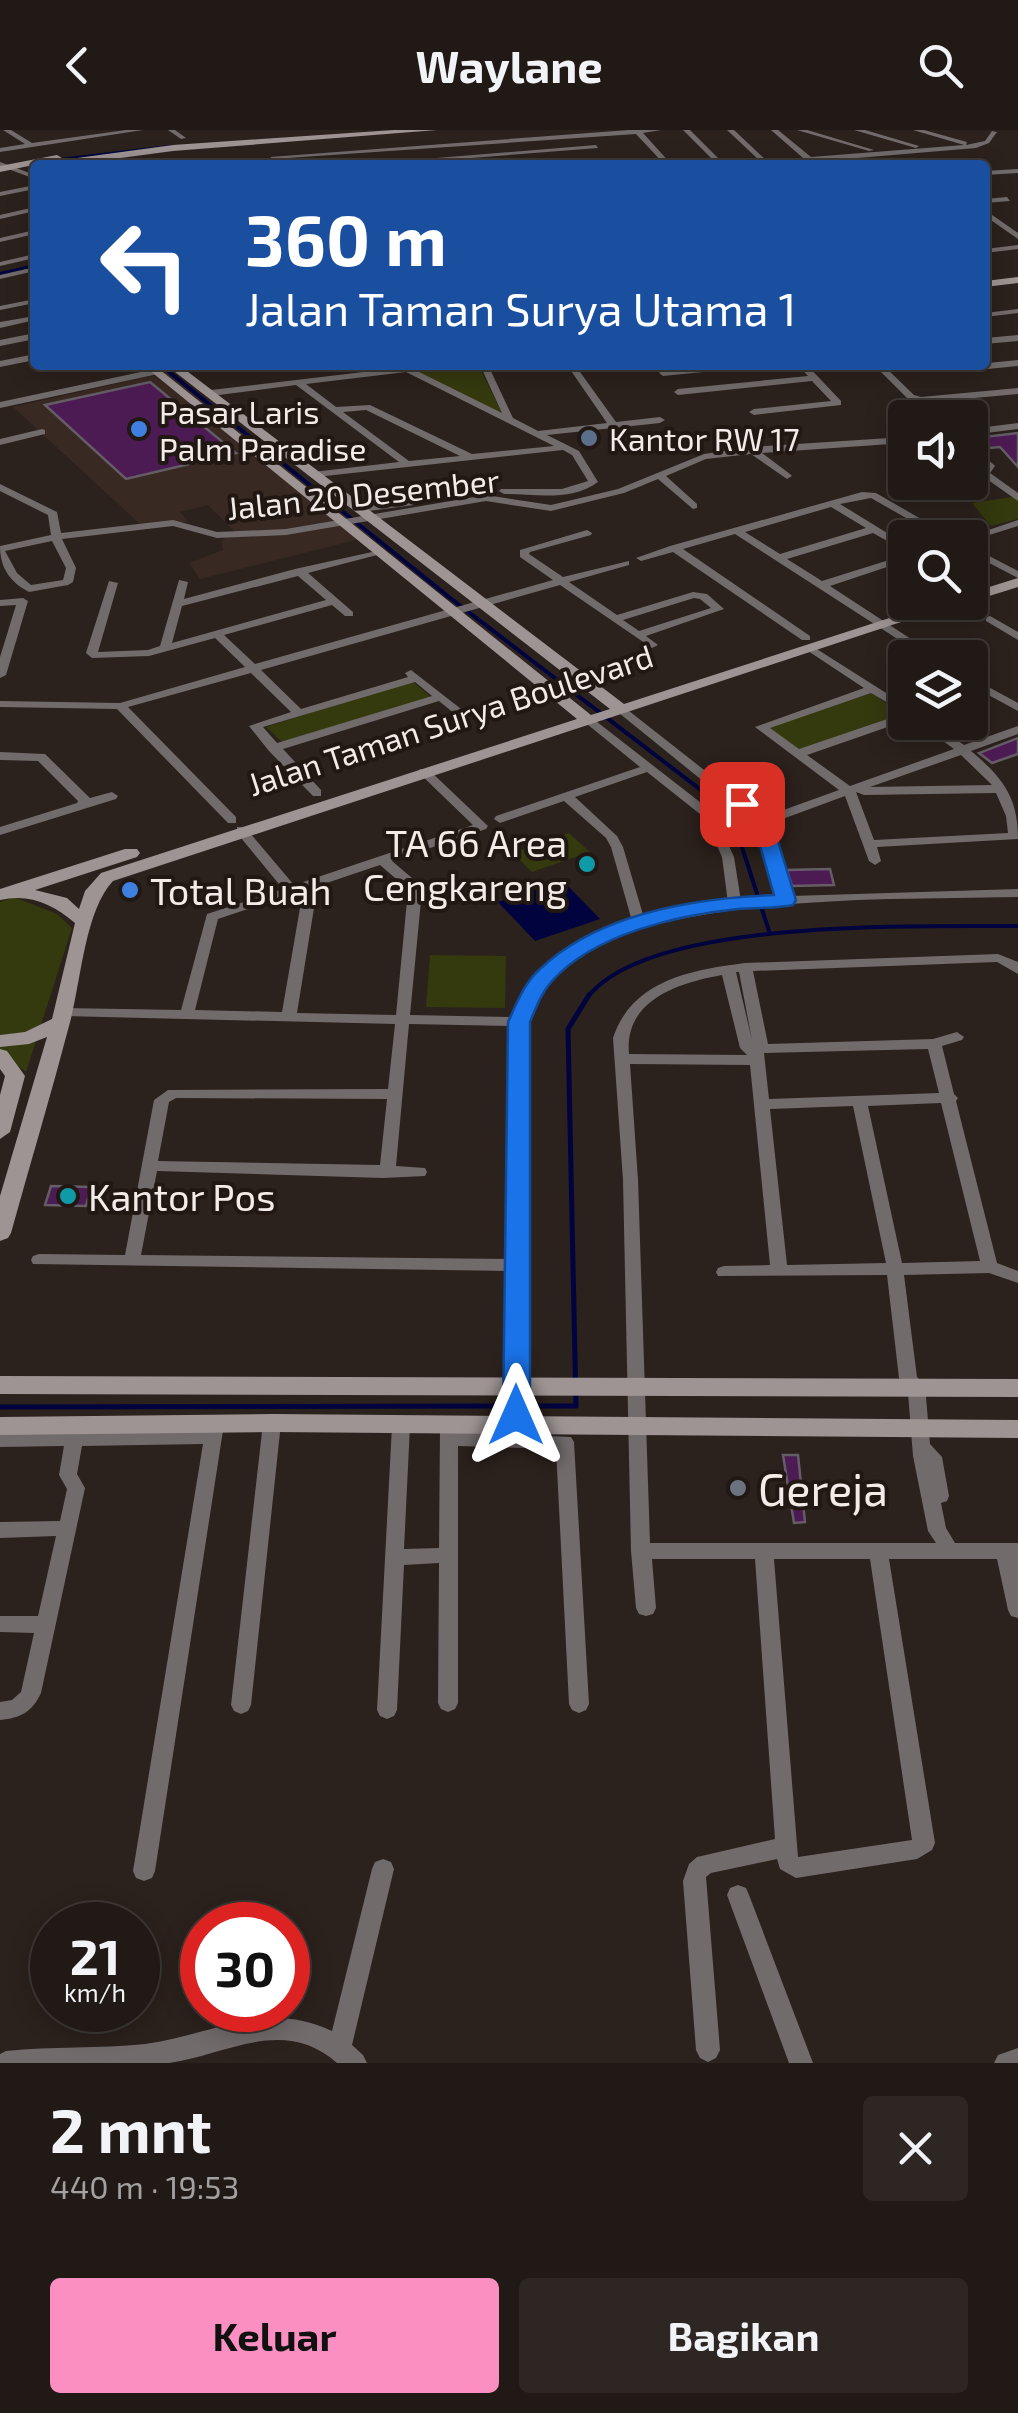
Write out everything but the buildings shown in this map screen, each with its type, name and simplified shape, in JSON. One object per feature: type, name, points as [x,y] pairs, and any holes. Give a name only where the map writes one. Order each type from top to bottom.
[{"type":"street","points":[[6,130],[29,144]]},
{"type":"street","points":[[60,130],[73,138]]},
{"type":"street","points":[[0,150],[140,130]]},
{"type":"street","points":[[171,130],[182,138]]},
{"type":"street","points":[[60,160],[113,150],[352,130]]},
{"type":"street","points":[[85,160],[265,137],[433,130]]},
{"type":"street","points":[[446,130],[470,160]]},
{"type":"street","points":[[282,160],[658,130]]},
{"type":"street","points":[[686,130],[717,160]]},
{"type":"street","points":[[730,130],[763,160]]},
{"type":"street","points":[[774,130],[810,160],[976,146],[987,142],[994,132]]},
{"type":"street","points":[[800,130],[884,153]]},
{"type":"street","points":[[857,130],[930,150]]},
{"type":"street","points":[[916,130],[976,146]]},
{"type":"street","points":[[984,130],[1013,137]]},
{"type":"street","points":[[637,131],[665,160]]},
{"type":"street","points":[[586,135],[607,160]]},
{"type":"street","points":[[424,160],[596,147]]},
{"type":"street","points":[[323,154],[327,160]]},
{"type":"street","points":[[868,155],[875,160]]},
{"type":"street","points":[[990,171],[1018,168]]},
{"type":"street","points":[[0,194],[30,184]]},
{"type":"street","points":[[990,201],[1007,199]]},
{"type":"street","points":[[0,217],[30,210]]},
{"type":"street","points":[[990,216],[1018,237]]},
{"type":"street","points":[[0,240],[30,233]]},
{"type":"street","points":[[990,250],[1018,247]]},
{"type":"street","points":[[0,270],[30,263]]},
{"type":"street","points":[[990,281],[1018,278]]},
{"type":"street","points":[[0,308],[30,303]]},
{"type":"street","points":[[990,314],[1018,311]]},
{"type":"street","points":[[0,326],[30,319]]},
{"type":"street","points":[[0,343],[30,337]]},
{"type":"street","points":[[990,341],[1018,338]]},
{"type":"street","points":[[0,364],[30,358]]},
{"type":"street","points":[[990,365],[1018,363]]},
{"type":"street","points":[[0,402],[138,370]]},
{"type":"street","points":[[155,370],[348,524],[377,552],[762,822],[786,900]]},
{"type":"street","points":[[178,370],[482,605],[599,710],[647,768],[716,825],[741,902]]},
{"type":"street","points":[[211,394],[375,370]]},
{"type":"street","points":[[368,516],[504,491],[538,493],[590,486],[593,482],[584,461],[566,448],[409,370]]},
{"type":"street","points":[[486,370],[510,418]]},
{"type":"street","points":[[575,370],[612,423]]},
{"type":"street","points":[[660,370],[682,396],[814,378]]},
{"type":"street","points":[[754,412],[838,403],[807,370]]},
{"type":"street","points":[[883,370],[911,397],[927,400],[1018,391]]},
{"type":"street","points":[[958,370],[984,394]]},
{"type":"street","points":[[297,382],[406,464]]},
{"type":"street","points":[[332,410],[367,406],[470,457]]},
{"type":"street","points":[[540,433],[660,420]]},
{"type":"street","points":[[988,430],[1018,426]]},
{"type":"street","points":[[0,442],[42,432]]},
{"type":"street","name":"Jalan 20 Desember","points":[[0,550],[59,536],[173,523],[216,536],[348,524],[368,516],[486,498],[551,508],[621,490],[704,457],[888,441]]},
{"type":"street","points":[[316,474],[566,448]]},
{"type":"street","points":[[752,450],[788,476]]},
{"type":"street","points":[[658,476],[694,506]]},
{"type":"street","points":[[988,476],[1018,498]]},
{"type":"street","points":[[0,487],[53,514],[58,546],[71,568],[68,582],[30,589],[14,575],[0,550]]},
{"type":"street","points":[[641,558],[830,503],[872,496],[916,520]]},
{"type":"street","points":[[830,503],[888,538]]},
{"type":"street","points":[[988,532],[1018,523]]},
{"type":"street","points":[[779,558],[874,529]]},
{"type":"street","points":[[736,530],[908,640]]},
{"type":"street","points":[[588,533],[523,552],[652,645]]},
{"type":"street","points":[[674,548],[888,701]]},
{"type":"street","points":[[178,604],[377,552]]},
{"type":"street","points":[[988,560],[1018,577]]},
{"type":"street","points":[[0,704],[120,706],[625,563]]},
{"type":"street","points":[[821,585],[888,563]]},
{"type":"street","points":[[299,571],[350,614]]},
{"type":"street","points":[[988,580],[1005,574],[1018,577]]},
{"type":"street","points":[[988,590],[1018,577]]},
{"type":"street","points":[[166,648],[184,582]]},
{"type":"street","points":[[113,583],[93,655],[148,653],[333,601]]},
{"type":"street","points":[[615,619],[693,595],[704,596],[719,609],[638,635]]},
{"type":"street","points":[[0,603],[23,601],[1,666]]},
{"type":"street","name":"Jalan Taman Surya Boulevard","points":[[879,621],[888,617]]},
{"type":"street","name":"Jalan Taman Surya Boulevard","points":[[0,1233],[62,1017],[84,922],[94,891],[114,873],[317,793],[888,619]]},
{"type":"street","points":[[990,619],[1018,637]]},
{"type":"street","points":[[0,624],[15,624]]},
{"type":"street","points":[[217,634],[298,712]]},
{"type":"street","points":[[317,793],[252,727],[412,674],[459,712]]},
{"type":"street","points":[[872,689],[760,724],[850,792],[875,861]]},
{"type":"street","points":[[988,690],[1018,708]]},
{"type":"street","points":[[272,748],[440,697]]},
{"type":"street","points":[[120,706],[237,825],[307,908],[289,1016]]},
{"type":"street","name":"Jalan Taman Surya Boulevard","points":[[7,892],[424,772],[599,710]]},
{"type":"street","points":[[797,754],[888,719]]},
{"type":"street","points":[[762,822],[1018,730]]},
{"type":"street","points":[[870,844],[1016,840],[1016,830],[988,768],[949,740]]},
{"type":"street","points":[[0,756],[41,757],[85,800],[83,804]]},
{"type":"street","points":[[500,819],[647,768]]},
{"type":"street","points":[[187,1014],[212,917],[482,826],[424,772]]},
{"type":"street","points":[[850,792],[1000,789]]},
{"type":"street","points":[[0,831],[112,796]]},
{"type":"street","points":[[566,796],[617,846],[639,923]]},
{"type":"street","points":[[383,1172],[388,1166],[414,902],[407,882],[384,860]]},
{"type":"street","points":[[7,892],[60,902],[84,922]]},
{"type":"street","points":[[517,1405],[519,1022],[533,991],[548,973],[600,936],[639,923],[741,902],[1018,893]]},
{"type":"street","points":[[646,1608],[640,1551],[622,1059],[622,1025],[631,1009],[648,996],[709,972],[745,967],[998,958],[1018,970]]},
{"type":"street","points":[[745,967],[779,1270]]},
{"type":"street","points":[[728,969],[747,1048],[757,1053]]},
{"type":"street","points":[[0,1042],[28,1038],[62,1017],[187,1014],[399,1024],[519,1022]]},
{"type":"street","points":[[622,1059],[934,1044],[957,1037]]},
{"type":"street","points":[[934,1044],[990,1267]]},
{"type":"street","points":[[0,1055],[13,1068],[15,1082],[0,1132]]},
{"type":"street","points":[[173,1093],[176,1074]]},
{"type":"street","points":[[132,1261],[162,1100],[173,1093],[393,1094]]},
{"type":"street","points":[[762,1104],[950,1098]]},
{"type":"street","points":[[859,1100],[900,1299],[909,1320],[922,1456],[936,1531],[946,1544]]},
{"type":"street","points":[[150,1166],[419,1172]]},
{"type":"street","points":[[38,1260],[518,1265]]},
{"type":"street","points":[[724,1272],[990,1267],[1018,1277]]},
{"type":"street","points":[[450,1432],[566,1385],[916,1391],[1018,1388]]},
{"type":"street","points":[[0,1386],[517,1405],[635,1426],[922,1439],[1018,1429]]},
{"type":"street","points":[[0,1440],[74,1440],[214,1431],[272,1423],[401,1426],[565,1442],[579,1704]]},
{"type":"street","points":[[241,1705],[272,1423]]},
{"type":"street","points":[[0,1426],[214,1431]]},
{"type":"street","points":[[387,1710],[401,1426]]},
{"type":"street","points":[[144,1871],[214,1431]]},
{"type":"street","points":[[448,1703],[450,1432]]},
{"type":"street","points":[[0,1714],[26,1704],[32,1693],[76,1488],[68,1475],[74,1440]]},
{"type":"street","points":[[0,1530],[68,1528]]},
{"type":"street","points":[[640,1551],[878,1552],[946,1544],[1011,1551],[1018,1610]]},
{"type":"street","points":[[764,1553],[786,1848],[788,1862],[796,1868],[924,1844],[878,1552]]},
{"type":"street","points":[[395,1557],[450,1555]]},
{"type":"street","points":[[0,1624],[46,1625]]},
{"type":"street","points":[[708,2050],[694,1881],[697,1871],[705,1864],[786,1848]]},
{"type":"street","points":[[6,2063],[160,2053],[244,2029],[289,2028],[348,2055],[383,1869]]},
{"type":"street","points":[[738,1895],[801,2063]]},
{"type":"street","points":[[1006,2063],[1018,2060]]},
{"type":"shaded area","points":[[168,372],[376,535],[200,579],[189,563],[223,550],[221,541],[235,532],[208,505],[180,512],[189,522],[141,525],[13,407]]},
{"type":"shaded area","points":[[563,881],[600,919],[535,941],[498,902]]},
{"type":"green space","points":[[480,370],[502,413],[416,372]]},
{"type":"green space","points":[[1018,496],[1018,519],[991,526],[972,503]]},
{"type":"green space","points":[[412,681],[431,697],[282,742],[266,727]]},
{"type":"green space","points":[[872,693],[888,705],[888,720],[796,750],[765,727]]},
{"type":"green space","points":[[569,833],[590,852],[532,872],[512,853]]},
{"type":"green space","points":[[14,897],[57,914],[72,928],[26,1072],[0,1053],[0,902]]},
{"type":"green space","points":[[430,955],[506,956],[505,1008],[426,1007]]},
{"type":"waterway","points":[[53,160],[172,146]]},
{"type":"waterway","points":[[0,275],[30,268]]},
{"type":"waterway","points":[[169,372],[449,597],[731,813],[770,934]]},
{"type":"waterway","points":[[587,998],[619,972],[667,953],[725,940],[856,928],[1018,926]]},
{"type":"waterway","points":[[524,1406],[576,1406],[568,1029],[587,998]]},
{"type":"waterway","points":[[0,1407],[513,1406]]},
{"type":"place","name":"Pasar Laris Palm Paradise","points":[[139,429]]},
{"type":"place","name":"Kantor RW 17","points":[[589,438]]},
{"type":"place","name":"TA 66 Area Cengkareng","points":[[587,864]]},
{"type":"place","name":"Total Buah","points":[[130,890]]},
{"type":"place","name":"Kantor Pos","points":[[68,1196]]},
{"type":"place","name":"Gereja","points":[[738,1488]]},
{"type":"route","points":[[516,1415],[519,1022],[533,991],[548,973],[600,936],[630,925],[736,903],[786,900],[762,822],[742,804]]}]
